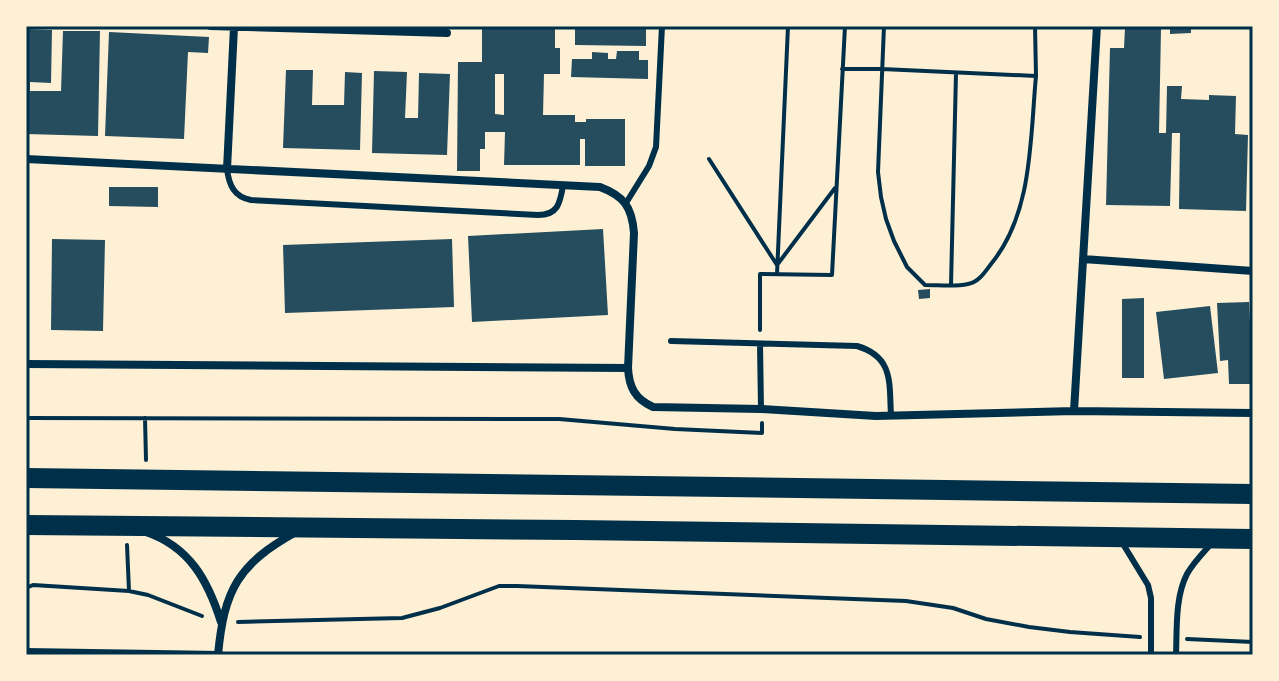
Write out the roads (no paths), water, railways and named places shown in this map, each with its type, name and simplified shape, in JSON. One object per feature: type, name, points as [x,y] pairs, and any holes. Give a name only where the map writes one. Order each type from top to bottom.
[{"type":"main road","points":[[26,478],[1253,494]]},
{"type":"main road","points":[[26,525],[1253,539]]},
{"type":"street","points":[[210,26],[447,33]]},
{"type":"street","points":[[1074,411],[1097,26]]},
{"type":"street","points":[[227,169],[234,27]]},
{"type":"street","points":[[26,159],[600,187],[626,203],[633,217],[629,381],[634,394],[653,407],[891,415],[1074,411],[1253,413]]},
{"type":"street","points":[[1083,259],[1253,271]]},
{"type":"street","points":[[26,364],[628,368]]},
{"type":"street","points":[[127,526],[165,541],[194,565],[205,581],[221,623]]},
{"type":"street","points":[[26,652],[219,655],[221,623],[235,585],[262,553],[304,528]]},
{"type":"lane","points":[[626,203],[649,166],[656,147],[662,26]]},
{"type":"lane","points":[[227,169],[233,191],[251,200],[538,215],[547,215],[557,209],[563,186]]},
{"type":"lane","points":[[671,341],[857,346],[872,350],[882,359],[888,374],[891,415]]},
{"type":"lane","points":[[760,344],[761,409]]},
{"type":"lane","points":[[1119,537],[1148,585],[1151,598],[1151,655]]},
{"type":"lane","points":[[1176,655],[1182,585],[1194,563],[1216,538]]}]
